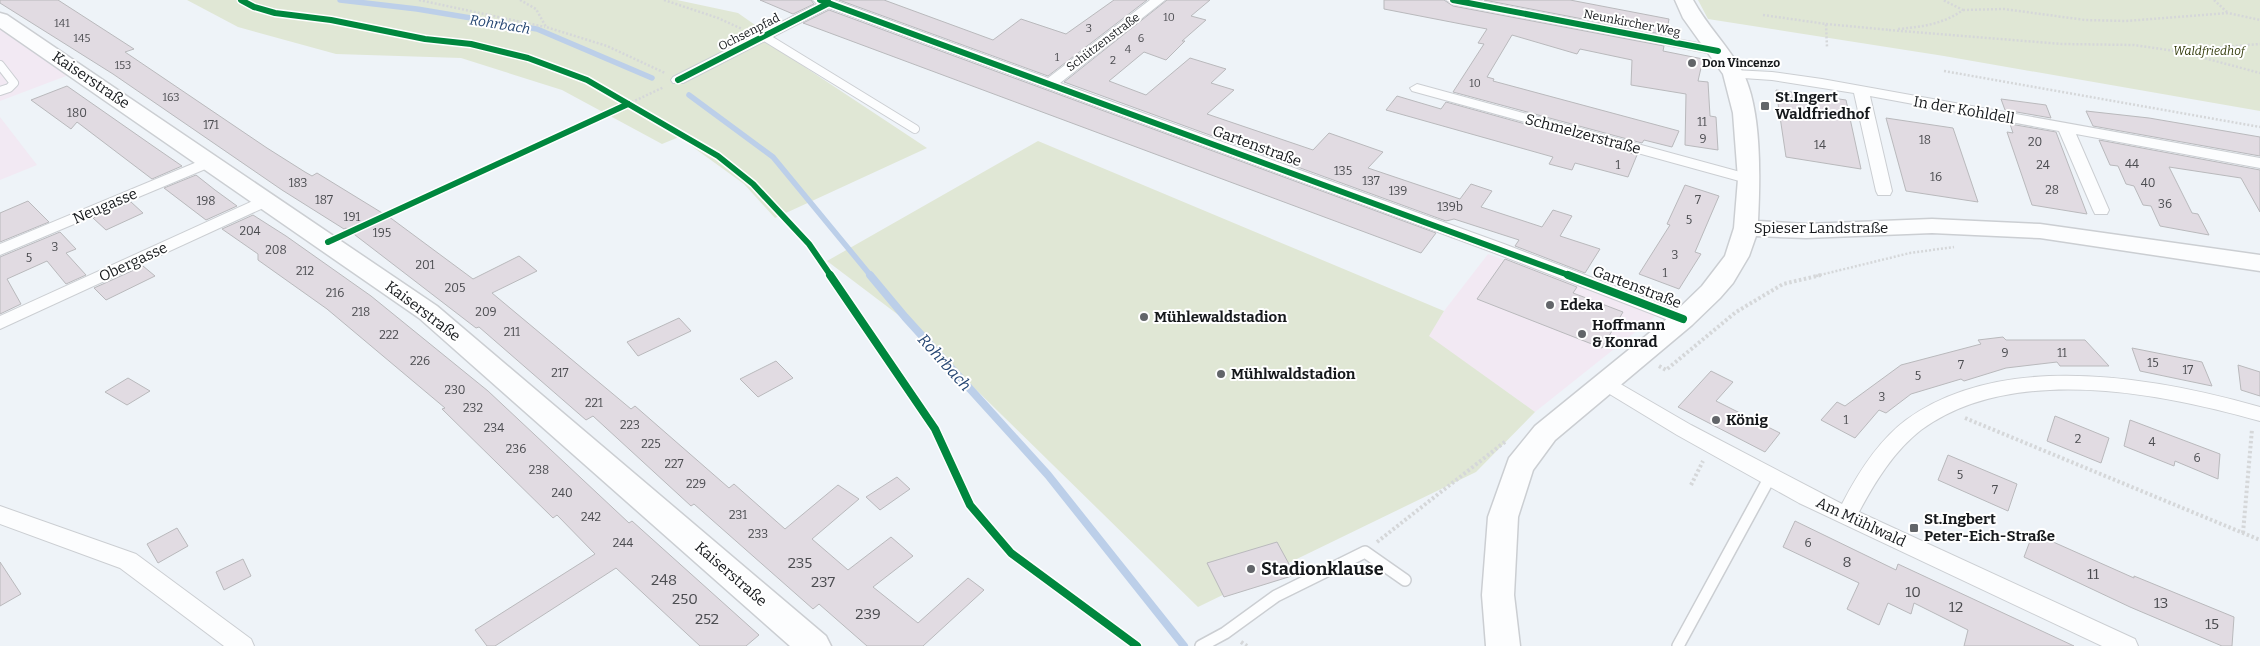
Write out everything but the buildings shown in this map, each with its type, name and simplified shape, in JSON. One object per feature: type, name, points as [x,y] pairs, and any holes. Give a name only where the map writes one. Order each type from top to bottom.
[{"type":"street","name":"Schützenstraße","points":[[1048,85],[1158,0]]},
{"type":"street","name":"Neunkircher Weg","points":[[1453,0],[1718,51]]},
{"type":"street","points":[[1684,0],[1693,18],[1718,51],[1732,74],[1744,113],[1750,179],[1746,228]]},
{"type":"street","name":"Ochsenpfad","points":[[678,80],[764,38],[825,2]]},
{"type":"street","name":"Gartenstraße","points":[[825,2],[1489,245],[1683,319]]},
{"type":"street","name":"Kaiserstraße","points":[[0,19],[428,312],[814,646]]},
{"type":"street","name":"In der Kohldell","points":[[1732,74],[1780,77],[2260,163]]},
{"type":"street","name":"Schmelzerstraße","points":[[1417,88],[1750,179]]},
{"type":"street","points":[[1861,91],[1884,191]]},
{"type":"street","points":[[2066,129],[2101,210]]},
{"type":"street","name":"Neugasse","points":[[0,250],[209,162]]},
{"type":"street","name":"Obergasse","points":[[0,323],[266,200]]},
{"type":"street","name":"Spieser Landstraße","points":[[1503,646],[1498,596],[1502,517],[1519,466],[1544,433],[1683,319],[1724,277],[1737,256],[1746,228],[1806,231],[1932,226],[2040,231],[2260,263]]},
{"type":"street","name":"Am Mühlwald","points":[[1605,382],[1684,430],[1846,516],[2126,646]]},
{"type":"street","points":[[1846,516],[1868,474],[1891,446],[1914,424],[1940,408],[1972,396],[2020,386],[2075,383],[2127,387],[2185,396],[2257,413]]},
{"type":"street","points":[[0,515],[128,561],[242,646]]},
{"type":"lane","points":[[764,38],[915,129]]},
{"type":"lane","points":[[0,66],[14,83],[9,88],[0,91]]},
{"type":"lane","points":[[1678,646],[1770,477]]},
{"type":"lane","points":[[1201,646],[1225,633],[1276,596],[1365,552],[1405,580]]},
{"type":"path","points":[[419,0],[576,35],[639,59],[678,80]]},
{"type":"path","points":[[520,0],[536,9],[546,27]]},
{"type":"path","points":[[664,0],[718,18],[764,38]]},
{"type":"path","points":[[1943,0],[1962,10],[2004,10],[2085,20],[2126,21],[2228,13],[2260,20]]},
{"type":"path","points":[[2214,0],[2228,13]]},
{"type":"path","points":[[1889,30],[1928,26],[1949,20],[1962,10]]},
{"type":"path","points":[[1763,15],[1826,24],[2062,44],[2134,44],[2176,51],[2260,73]]},
{"type":"path","points":[[1826,24],[1827,47]]},
{"type":"path","points":[[2176,51],[2260,44]]},
{"type":"path","points":[[1944,71],[2260,128]]},
{"type":"path","points":[[628,104],[651,93]]},
{"type":"path","points":[[628,104],[636,108]]},
{"type":"path","points":[[1636,356],[1666,370],[1736,312],[1783,284],[1910,253],[1956,246]]},
{"type":"path","points":[[1940,408],[2260,540]]},
{"type":"path","points":[[2243,533],[2257,413]]},
{"type":"path","points":[[1365,552],[1511,437]]},
{"type":"path","points":[[1691,485],[1703,460]]},
{"type":"shaded area","points":[[0,25],[74,73],[0,101]]},
{"type":"shaded area","points":[[0,117],[37,165],[0,180]]},
{"type":"shaded area","points":[[1488,254],[1658,314],[1535,412],[1428,336],[1444,311]]},
{"type":"green space","points":[[187,0],[677,0],[738,13],[768,34],[761,38],[927,148],[775,218],[744,184],[679,137],[662,144],[562,90],[461,58],[336,54],[238,27]]},
{"type":"green space","name":"Waldfriedhof","points":[[1698,0],[2260,0],[2260,111],[1944,56],[1708,19]]},
{"type":"green space","name":"Mühlwaldstadion","points":[[1038,141],[1444,311],[1429,336],[1535,412],[1476,472],[1198,607],[905,320],[827,261]]},
{"type":"waterway","name":"Rohrbach","points":[[340,0],[417,9],[537,29],[652,78]]},
{"type":"waterway","name":"Rohrbach","points":[[689,95],[773,157],[871,276]]},
{"type":"waterway","name":"Rohrbach","points":[[870,275],[905,317],[1048,475],[1184,646]]},
{"type":"cycle path","points":[[241,0],[254,7],[275,13],[331,20],[425,39],[471,44],[528,58],[587,80],[718,156],[753,184],[809,244],[935,429],[970,505],[1011,553],[1137,646]]},
{"type":"cycle path","points":[[820,0],[1498,248],[1683,319]]},
{"type":"cycle path","points":[[1453,0],[1718,51]]},
{"type":"cycle path","points":[[678,80],[829,3]]},
{"type":"cycle path","points":[[328,242],[628,104]]},
{"type":"place","name":"Don Vincenzo","points":[[1692,63]]},
{"type":"place","name":"St.Ingert Waldfriedhof","points":[[1765,106]]},
{"type":"place","name":"Edeka","points":[[1550,305]]},
{"type":"place","name":"Mühlewaldstadion","points":[[1144,317]]},
{"type":"place","name":"Hoffmann & Konrad","points":[[1582,334]]},
{"type":"place","name":"Mühlwaldstadion","points":[[1221,374]]},
{"type":"place","name":"König","points":[[1716,420]]},
{"type":"place","name":"St.Ingbert Peter-Eich-Straße","points":[[1914,528]]},
{"type":"place","name":"Stadionklause","points":[[1251,569]]}]
